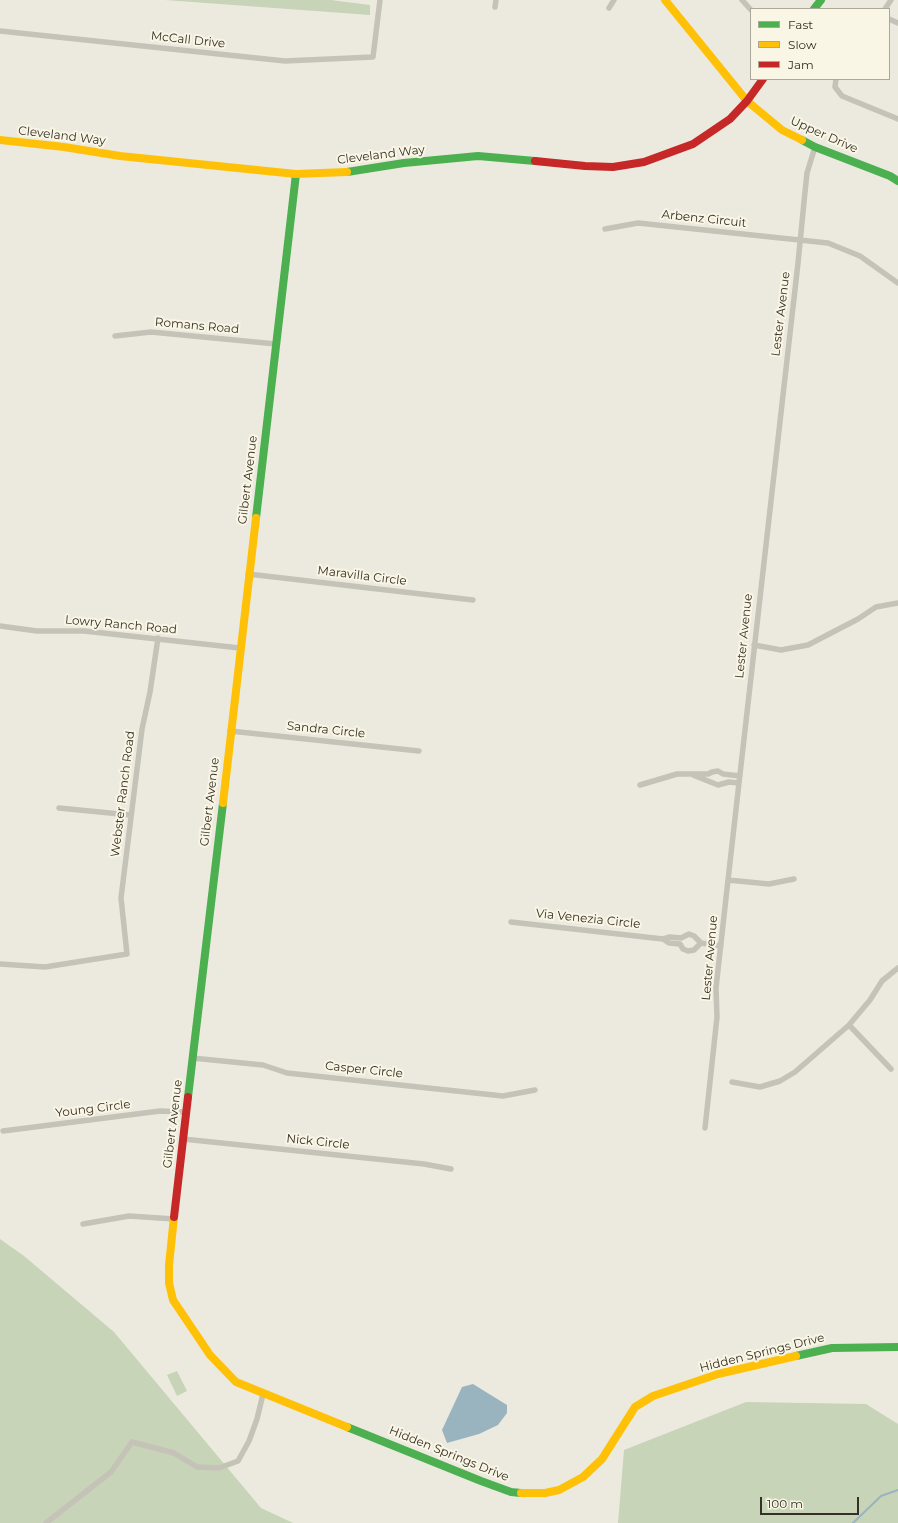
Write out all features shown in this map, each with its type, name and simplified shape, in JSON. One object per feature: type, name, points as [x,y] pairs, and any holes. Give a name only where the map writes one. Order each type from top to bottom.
[{"type":"street","name":"McCall Drive","points":[[0,31],[285,61],[373,57],[380,0]]},
{"type":"street","points":[[495,7],[496,0]]},
{"type":"street","points":[[609,8],[614,0]]},
{"type":"street","name":"Upper Drive","points":[[665,0],[746,101],[782,130],[815,147],[890,176],[898,181]]},
{"type":"street","points":[[742,0],[750,9]]},
{"type":"street","points":[[815,8],[821,0]]},
{"type":"street","name":"Cleveland Way","points":[[0,140],[64,147],[120,156],[296,174],[347,172],[404,163],[478,156],[585,166],[613,167],[644,162],[693,144],[730,119],[762,80]]},
{"type":"street","points":[[836,80],[835,87],[842,96],[898,119]]},
{"type":"street","name":"Lester Avenue","points":[[705,1128],[717,1016],[716,988],[722,946],[754,645],[808,173],[815,147]]},
{"type":"street","name":"Gilbert Avenue","points":[[263,1394],[236,1382],[210,1355],[173,1300],[169,1283],[169,1265],[248,574],[296,174]]},
{"type":"street","name":"Arbenz Circuit","points":[[605,229],[638,223],[828,243],[860,256],[898,283]]},
{"type":"street","name":"Romans Road","points":[[115,336],[151,332],[276,344]]},
{"type":"street","name":"Maravilla Circle","points":[[248,574],[473,600]]},
{"type":"street","points":[[754,645],[781,650],[808,645],[841,628],[876,607],[898,603]]},
{"type":"street","name":"Lowry Ranch Road","points":[[0,626],[37,631],[84,631],[240,648]]},
{"type":"street","name":"Webster Ranch Road","points":[[0,964],[45,967],[127,954],[121,898],[130,815],[142,729],[150,692],[158,638]]},
{"type":"street","name":"Sandra Circle","points":[[230,731],[419,752]]},
{"type":"street","points":[[640,785],[677,774],[708,774],[718,771],[723,774],[740,776]]},
{"type":"street","points":[[693,775],[718,785],[729,782],[739,783]]},
{"type":"street","points":[[59,808],[130,815]]},
{"type":"street","points":[[728,880],[769,884],[794,879]]},
{"type":"street","name":"Via Venezia Circle","points":[[511,922],[663,938],[681,938],[689,934],[694,936],[701,943],[722,946]]},
{"type":"street","name":"Via Venezia Circle","points":[[663,938],[669,943],[680,944],[683,949],[688,951],[694,950],[701,943]]},
{"type":"street","points":[[732,1082],[760,1087],[780,1081],[795,1072],[849,1025],[870,1000],[882,981],[898,968]]},
{"type":"street","points":[[849,1025],[891,1069]]},
{"type":"street","name":"Casper Circle","points":[[192,1058],[263,1065],[287,1073],[503,1096],[535,1090]]},
{"type":"street","name":"Young Circle","points":[[3,1131],[160,1111],[186,1112]]},
{"type":"street","name":"Nick Circle","points":[[183,1139],[424,1164],[451,1169]]},
{"type":"street","points":[[83,1224],[129,1216],[174,1219]]},
{"type":"street","name":"Hidden Springs Drive","points":[[263,1394],[481,1481],[511,1492],[535,1494],[559,1490],[576,1482],[591,1471],[613,1444],[635,1408],[653,1396],[718,1374],[832,1348],[898,1347]]},
{"type":"street","points":[[46,1523],[111,1472],[132,1442],[174,1453],[197,1467],[219,1468],[238,1461],[249,1440],[257,1419],[263,1394]]},
{"type":"green space","points":[[165,0],[331,0],[370,5],[370,15]]},
{"type":"green space","points":[[0,1239],[24,1256],[114,1332],[261,1508],[293,1523],[0,1523]]},
{"type":"green space","points":[[177,1371],[187,1391],[177,1396],[167,1375]]},
{"type":"green space","points":[[746,1402],[866,1404],[898,1424],[898,1523],[618,1523],[624,1450]]},
{"type":"water","points":[[473,1384],[507,1405],[507,1413],[498,1425],[479,1434],[447,1443],[442,1430],[462,1387]]},
{"type":"waterway","points":[[853,1523],[881,1496],[898,1490]]},
{"type":"traffic: fast","points":[[815,8],[821,0]]},
{"type":"traffic: fast","points":[[802,140],[815,147],[890,176],[898,181]]},
{"type":"traffic: fast","points":[[347,172],[404,163],[478,156],[535,161]]},
{"type":"traffic: fast","points":[[256,518],[296,174]]},
{"type":"traffic: fast","points":[[188,1097],[223,803]]},
{"type":"traffic: fast","points":[[796,1356],[832,1348],[898,1347]]},
{"type":"traffic: fast","points":[[347,1427],[481,1481],[511,1492],[521,1493]]},
{"type":"traffic: slow","points":[[665,0],[747,101],[782,130],[802,140]]},
{"type":"traffic: slow","points":[[0,140],[64,147],[120,156],[296,174],[347,172]]},
{"type":"traffic: slow","points":[[223,803],[256,518]]},
{"type":"traffic: slow","points":[[174,1217],[169,1265],[169,1283],[173,1300],[210,1355],[236,1382],[347,1427]]},
{"type":"traffic: slow","points":[[521,1493],[545,1493],[559,1490],[583,1477],[602,1459],[635,1407],[653,1396],[718,1374],[796,1356]]},
{"type":"traffic: jam","points":[[535,161],[613,167],[644,162],[693,144],[730,119],[747,101],[762,80]]},
{"type":"traffic: jam","points":[[174,1217],[188,1097]]}]
